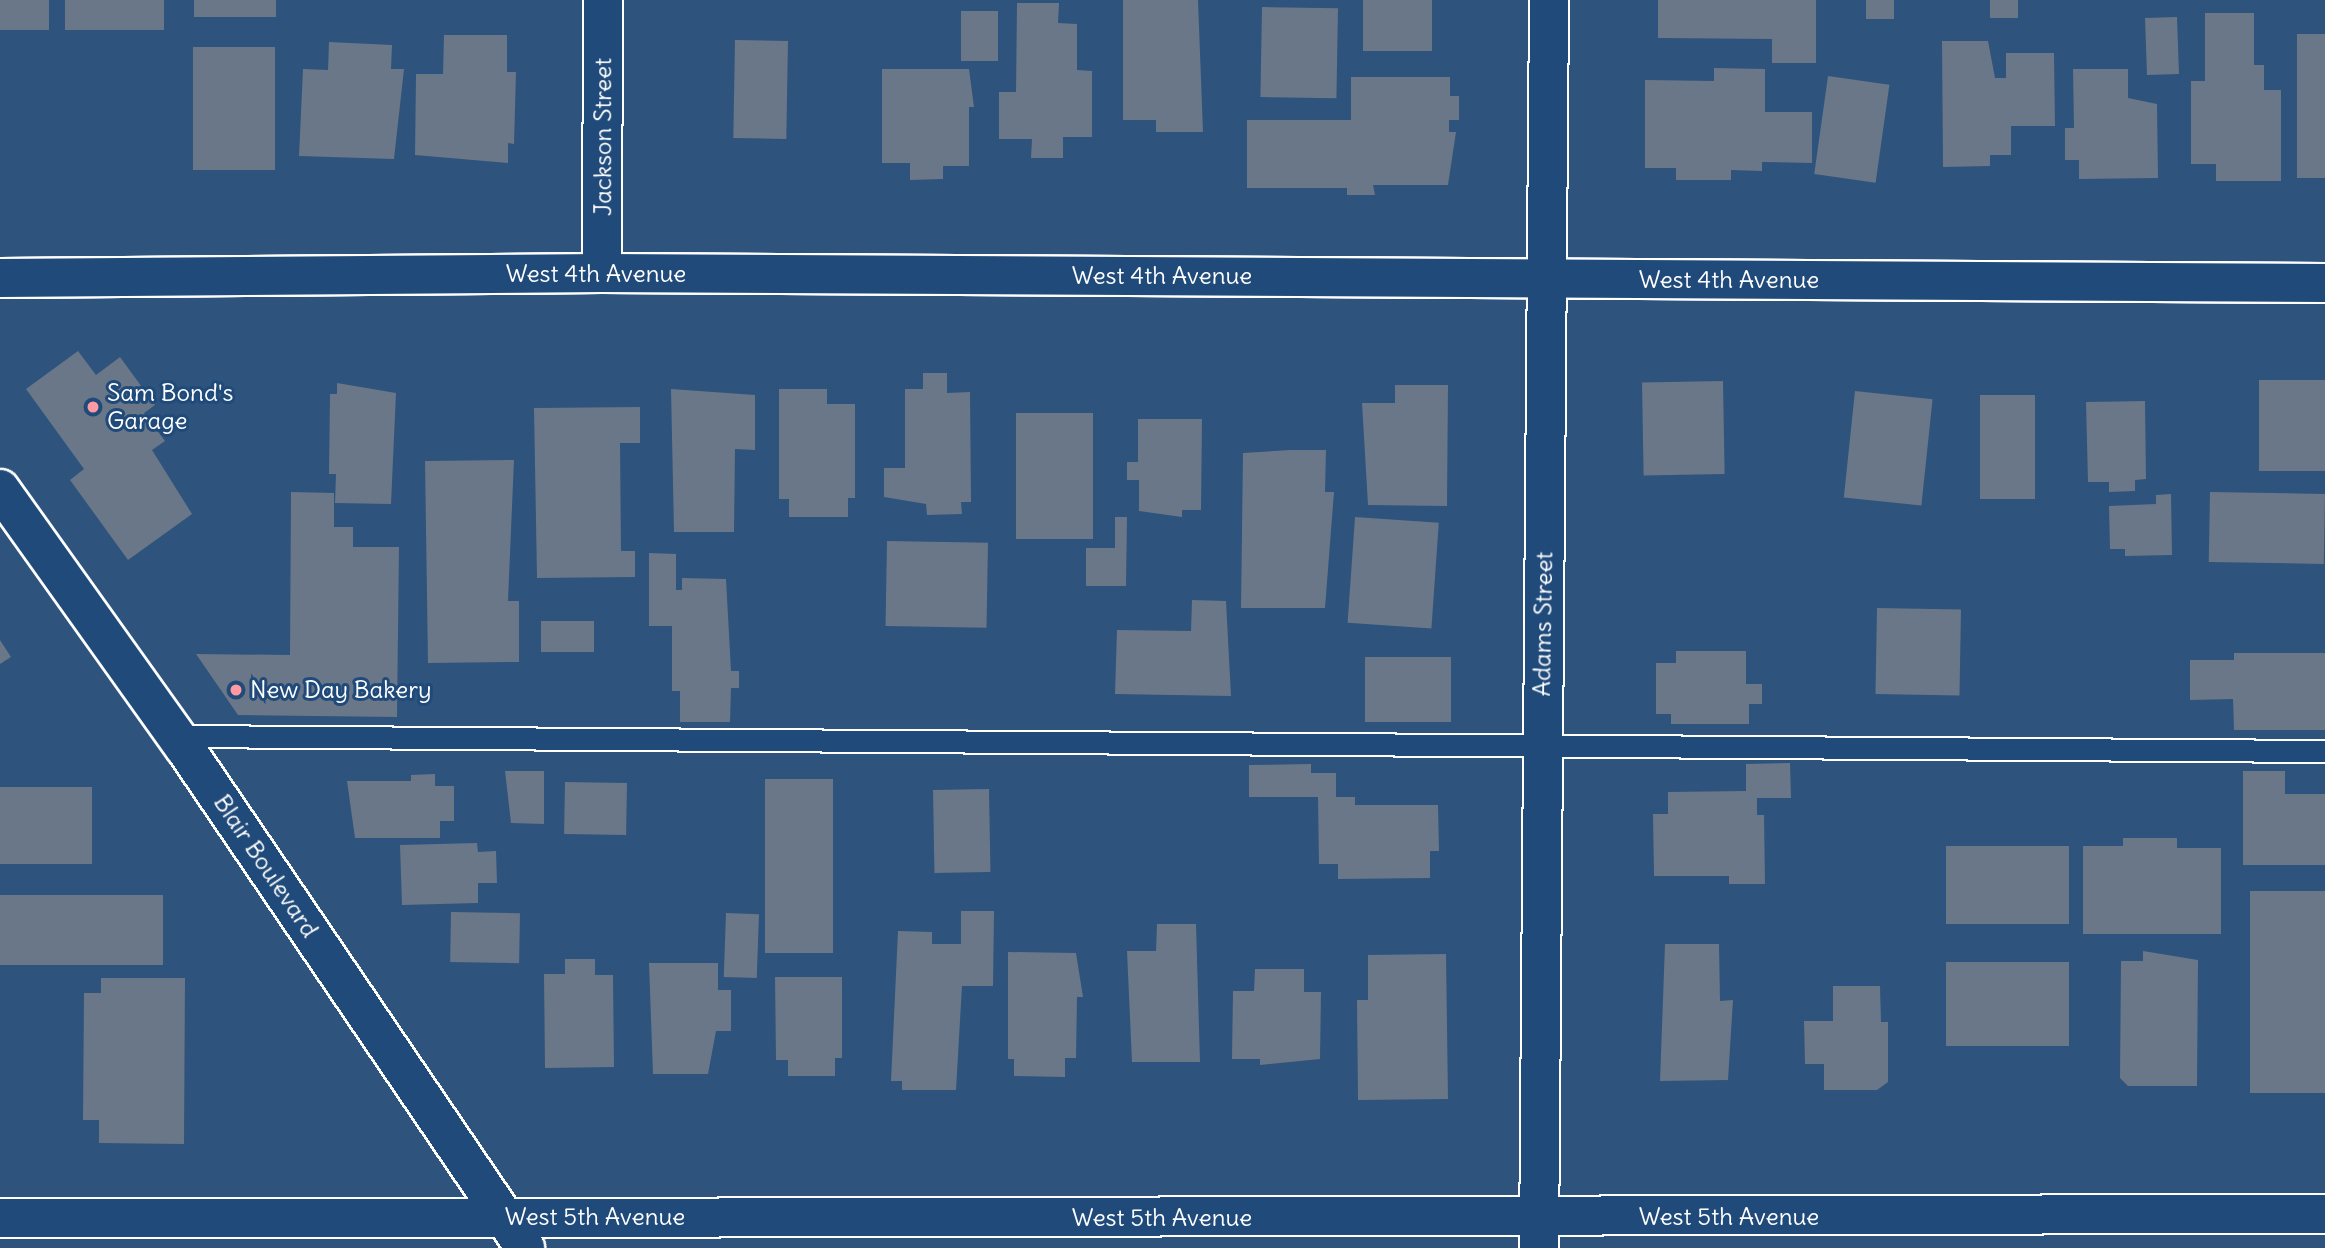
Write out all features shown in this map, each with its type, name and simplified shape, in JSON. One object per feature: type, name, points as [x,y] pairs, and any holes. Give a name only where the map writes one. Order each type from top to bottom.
[{"type":"street","name":"Jackson Street","points":[[602,273],[603,0]]},
{"type":"street","name":"Adams Street","points":[[1539,1233],[1549,0]]},
{"type":"street","name":"West 4th Avenue","points":[[0,278],[602,273],[2325,283]]},
{"type":"street","name":"Blair Boulevard","points":[[0,489],[176,736],[525,1248]]},
{"type":"street","name":"West 5th Avenue","points":[[0,1217],[503,1217],[1539,1233],[2325,1213]]},
{"type":"lane","points":[[176,736],[1542,749],[2325,751]]},
{"type":"building","points":[[0,0],[49,0],[49,30],[0,30]]},
{"type":"building","points":[[65,0],[164,0],[164,30],[65,30]]},
{"type":"building","points":[[194,0],[276,0],[276,17],[194,17]]},
{"type":"building","points":[[1123,0],[1198,0],[1203,132],[1156,132],[1156,120],[1123,120]]},
{"type":"building","points":[[1363,0],[1432,0],[1432,51],[1363,51]]},
{"type":"building","points":[[1658,0],[1816,0],[1816,63],[1772,63],[1772,39],[1658,38]]},
{"type":"building","points":[[1866,0],[1894,0],[1894,19],[1866,19]]},
{"type":"building","points":[[1990,0],[2018,0],[2018,18],[1990,18]]},
{"type":"building","points":[[1017,3],[1059,3],[1058,23],[1077,24],[1077,70],[1092,71],[1092,137],[1063,137],[1063,158],[1031,158],[1032,139],[999,139],[999,92],[1016,92]]},
{"type":"building","points":[[1262,7],[1338,8],[1336,98],[1260,97]]},
{"type":"building","points":[[961,11],[998,11],[998,61],[961,61]]},
{"type":"building","points":[[2205,13],[2254,13],[2254,65],[2264,65],[2264,90],[2281,90],[2281,181],[2216,181],[2216,164],[2191,164],[2191,81],[2205,81]]},
{"type":"building","points":[[2177,17],[2179,74],[2147,75],[2145,18]]},
{"type":"building","points":[[2297,34],[2325,34],[2325,178],[2297,178]]},
{"type":"building","points":[[444,35],[507,35],[507,72],[516,72],[514,144],[508,143],[508,163],[415,155],[416,74],[443,74]]},
{"type":"building","points":[[735,40],[788,41],[786,139],[733,138]]},
{"type":"building","points":[[1942,41],[1988,41],[1995,78],[2006,78],[2006,53],[2054,53],[2055,126],[2011,126],[2011,155],[1990,155],[1990,166],[1943,167]]},
{"type":"building","points":[[329,42],[392,45],[391,69],[404,69],[394,159],[299,156],[303,69],[328,70]]},
{"type":"building","points":[[193,47],[275,47],[275,170],[193,170]]},
{"type":"building","points":[[1714,68],[1765,69],[1765,112],[1812,112],[1812,163],[1762,162],[1762,171],[1731,170],[1731,180],[1676,180],[1676,168],[1645,168],[1645,80],[1714,81]]},
{"type":"building","points":[[882,69],[969,69],[974,107],[969,107],[969,166],[943,166],[943,179],[910,180],[910,163],[882,163]]},
{"type":"building","points":[[2073,69],[2128,69],[2128,98],[2157,104],[2158,178],[2079,179],[2079,160],[2065,160],[2065,128],[2074,128]]},
{"type":"building","points":[[1828,76],[1889,85],[1876,183],[1814,174]]},
{"type":"building","points":[[1351,77],[1450,77],[1450,96],[1459,96],[1459,120],[1449,120],[1449,132],[1456,132],[1448,185],[1373,185],[1375,195],[1347,195],[1347,188],[1247,188],[1247,120],[1351,120]]},
{"type":"building","points":[[78,351],[96,375],[120,357],[155,405],[144,413],[165,441],[152,450],[192,514],[128,560],[70,480],[84,469],[26,389]]},
{"type":"building","points":[[923,373],[947,373],[947,393],[970,392],[971,502],[961,502],[962,514],[927,515],[926,504],[884,497],[884,468],[905,468],[905,389],[923,389]]},
{"type":"building","points":[[2259,380],[2325,380],[2325,471],[2259,471]]},
{"type":"building","points":[[1723,381],[1725,474],[1644,475],[1642,382]]},
{"type":"building","points":[[337,383],[396,393],[391,504],[335,503],[336,474],[329,474],[330,394],[337,394]]},
{"type":"building","points":[[1395,385],[1448,385],[1447,506],[1368,505],[1362,403],[1395,403]]},
{"type":"building","points":[[671,389],[755,395],[755,450],[735,449],[734,532],[674,532]]},
{"type":"building","points":[[779,389],[827,389],[827,404],[855,404],[855,498],[848,498],[848,517],[789,517],[789,499],[779,499]]},
{"type":"building","points":[[1855,391],[1933,399],[1921,506],[1844,497]]},
{"type":"building","points":[[1980,395],[2035,395],[2035,499],[1980,499]]},
{"type":"building","points":[[2145,401],[2146,479],[2135,480],[2135,491],[2109,492],[2109,482],[2088,482],[2086,402]]},
{"type":"building","points":[[640,407],[640,443],[620,443],[621,551],[635,551],[635,577],[537,578],[534,408]]},
{"type":"building","points":[[1016,413],[1093,413],[1093,539],[1016,539]]},
{"type":"building","points":[[1138,419],[1202,419],[1201,510],[1182,510],[1182,517],[1139,511],[1139,480],[1127,480],[1127,462],[1138,462]]},
{"type":"building","points":[[1326,450],[1325,492],[1334,492],[1325,608],[1241,608],[1243,453]]},
{"type":"building","points":[[514,460],[508,601],[519,601],[519,662],[428,663],[425,461]]},
{"type":"building","points":[[291,492],[334,493],[334,527],[353,527],[353,547],[399,547],[397,717],[238,715],[196,654],[290,655]]},
{"type":"building","points":[[2210,492],[2325,494],[2324,564],[2209,562]]},
{"type":"building","points":[[2171,494],[2172,555],[2125,556],[2125,549],[2110,549],[2109,506],[2156,504],[2156,495]]},
{"type":"building","points":[[1115,517],[1127,517],[1126,586],[1086,586],[1086,548],[1115,548]]},
{"type":"building","points":[[1355,517],[1439,523],[1431,629],[1348,623]]},
{"type":"building","points":[[887,541],[988,543],[987,628],[886,626]]},
{"type":"building","points":[[649,553],[676,554],[676,590],[682,590],[682,578],[726,579],[731,671],[739,671],[739,688],[731,688],[730,722],[680,722],[680,691],[672,691],[672,626],[649,626]]},
{"type":"building","points":[[1192,600],[1226,601],[1231,696],[1115,694],[1117,630],[1191,631]]},
{"type":"building","points":[[1877,608],[1961,609],[1959,695],[1875,694]]},
{"type":"building","points":[[541,621],[594,621],[594,652],[541,652]]},
{"type":"building","points":[[0,640],[11,657],[0,664]]},
{"type":"building","points":[[1676,651],[1746,651],[1746,684],[1762,684],[1762,704],[1749,704],[1749,724],[1671,724],[1671,714],[1656,714],[1656,663],[1676,663]]},
{"type":"building","points":[[2234,653],[2325,653],[2325,730],[2234,730],[2233,699],[2190,700],[2190,660],[2234,660]]},
{"type":"building","points":[[1365,657],[1451,657],[1451,722],[1365,722]]},
{"type":"building","points":[[1790,763],[1791,798],[1757,798],[1757,815],[1764,815],[1765,884],[1729,884],[1729,876],[1654,876],[1653,814],[1668,814],[1668,792],[1746,791],[1746,764]]},
{"type":"building","points":[[1311,764],[1311,773],[1336,773],[1336,797],[1355,797],[1355,805],[1438,805],[1439,851],[1430,851],[1430,878],[1338,879],[1338,864],[1319,864],[1318,797],[1249,797],[1249,765]]},
{"type":"building","points":[[505,771],[544,771],[544,824],[511,823]]},
{"type":"building","points":[[2243,771],[2285,771],[2285,794],[2325,794],[2325,865],[2243,865]]},
{"type":"building","points":[[435,774],[435,786],[454,786],[454,821],[440,821],[440,838],[355,838],[347,781],[411,781],[411,775]]},
{"type":"building","points":[[765,779],[833,779],[833,953],[765,953]]},
{"type":"building","points":[[565,782],[627,783],[626,835],[564,834]]},
{"type":"building","points":[[0,787],[92,787],[92,864],[0,864]]},
{"type":"building","points":[[989,789],[990,872],[934,873],[933,790]]},
{"type":"building","points":[[2123,838],[2177,838],[2177,848],[2221,848],[2221,934],[2083,934],[2083,846],[2123,846]]},
{"type":"building","points":[[477,843],[478,852],[496,851],[497,883],[478,883],[478,903],[402,905],[400,845]]},
{"type":"building","points":[[1946,846],[2069,846],[2069,924],[1946,924]]},
{"type":"building","points":[[2250,891],[2325,891],[2325,1093],[2250,1093]]},
{"type":"building","points":[[0,895],[163,895],[163,965],[0,965]]},
{"type":"building","points":[[961,911],[994,911],[993,986],[962,986],[956,1090],[902,1090],[902,1081],[891,1081],[898,931],[932,932],[932,944],[961,944]]},
{"type":"building","points":[[451,912],[520,913],[519,963],[450,962]]},
{"type":"building","points":[[726,913],[759,914],[757,978],[724,977]]},
{"type":"building","points":[[1157,924],[1196,924],[1200,1062],[1132,1062],[1127,951],[1156,951]]},
{"type":"building","points":[[1665,944],[1719,944],[1720,1001],[1733,1000],[1728,1080],[1660,1081]]},
{"type":"building","points":[[2143,951],[2198,960],[2197,1086],[2128,1086],[2120,1078],[2121,961],[2143,961]]},
{"type":"building","points":[[1008,952],[1076,953],[1083,997],[1077,997],[1076,1058],[1065,1058],[1065,1077],[1014,1076],[1014,1059],[1008,1059]]},
{"type":"building","points":[[1446,954],[1448,1099],[1358,1100],[1357,1000],[1368,1000],[1368,955]]},
{"type":"building","points":[[565,959],[595,959],[595,975],[613,975],[614,1067],[545,1068],[544,974],[565,974]]},
{"type":"building","points":[[1946,962],[2069,962],[2069,1046],[1946,1046]]},
{"type":"building","points":[[649,963],[718,963],[718,990],[731,990],[731,1031],[716,1031],[708,1074],[653,1074]]},
{"type":"building","points":[[1255,969],[1304,969],[1304,992],[1321,992],[1320,1059],[1260,1065],[1260,1059],[1232,1059],[1233,991],[1254,991]]},
{"type":"building","points":[[775,977],[842,977],[842,1058],[835,1058],[835,1076],[788,1076],[788,1060],[776,1060]]},
{"type":"building","points":[[101,978],[185,978],[184,1144],[99,1143],[99,1120],[83,1120],[84,993],[101,993]]},
{"type":"building","points":[[1833,986],[1880,986],[1881,1022],[1888,1022],[1888,1082],[1877,1090],[1824,1090],[1824,1064],[1805,1064],[1804,1021],[1833,1021]]},
{"type":"place","name":"Sam Bond's Garage","points":[[93,407]]},
{"type":"place","name":"New Day Bakery","points":[[236,690]]}]
